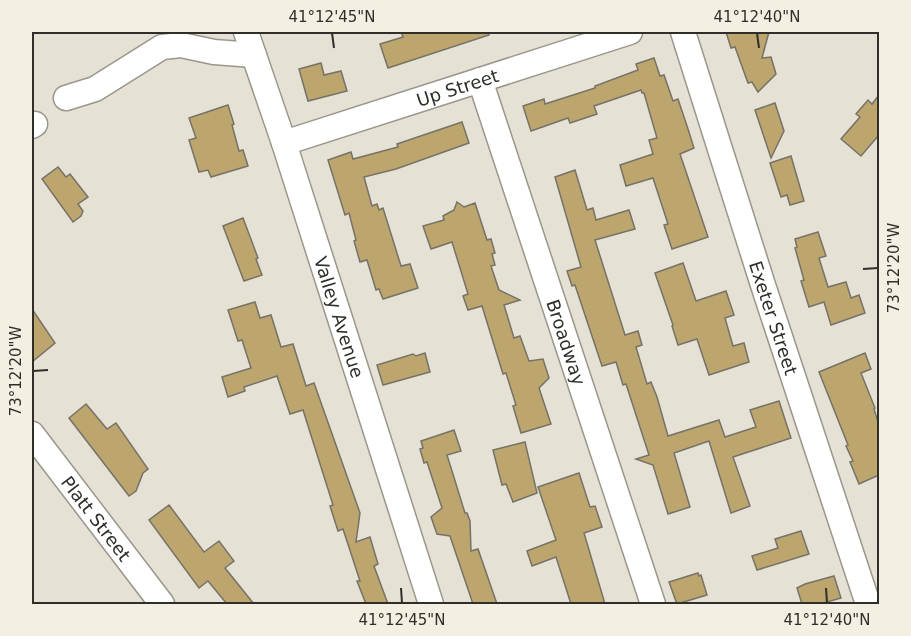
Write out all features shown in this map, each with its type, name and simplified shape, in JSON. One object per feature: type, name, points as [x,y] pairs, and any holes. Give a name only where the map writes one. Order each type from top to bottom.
[{"type":"street","name":"Valley Avenue","points":[[246,32],[284,143],[431,604]]},
{"type":"street","name":"Up Street","points":[[284,143],[630,32]]},
{"type":"street","name":"Exeter Street","points":[[683,32],[868,604]]},
{"type":"street","points":[[66,98],[94,89],[162,47],[181,45],[213,52],[254,55]]},
{"type":"street","name":"Broadway","points":[[480,80],[653,604]]},
{"type":"street","name":"Platt Street","points":[[32,434],[162,604]]},
{"type":"building","points":[[401,32],[489,32],[489,35],[388,68],[380,44],[403,37]]},
{"type":"building","points":[[726,32],[769,32],[762,58],[771,57],[776,74],[758,92],[752,82],[748,83],[735,47],[731,48]]},
{"type":"building","points":[[654,58],[660,76],[664,75],[673,101],[678,99],[694,148],[680,154],[708,237],[672,249],[664,225],[668,224],[653,178],[626,186],[620,165],[653,154],[649,140],[657,138],[644,93],[641,90],[594,106],[597,114],[570,123],[568,118],[531,131],[523,106],[544,99],[545,104],[595,88],[595,86],[638,70],[636,64]]},
{"type":"building","points":[[321,63],[324,75],[341,71],[347,91],[308,101],[299,69]]},
{"type":"building","points":[[879,95],[879,135],[861,156],[841,139],[860,117],[856,114],[868,100],[872,104]]},
{"type":"building","points":[[775,103],[784,131],[771,158],[755,110]]},
{"type":"building","points":[[228,105],[239,151],[243,150],[248,166],[211,177],[208,170],[199,172],[189,140],[196,138],[189,118]]},
{"type":"building","points":[[462,122],[469,143],[396,169],[364,177],[372,206],[377,204],[379,210],[383,208],[401,266],[410,264],[418,288],[383,299],[379,289],[376,290],[367,260],[360,262],[349,213],[345,215],[328,160],[351,152],[353,159],[398,147],[397,144]]},
{"type":"building","points":[[791,156],[804,201],[790,205],[787,195],[781,197],[770,163]]},
{"type":"building","points":[[58,167],[66,177],[70,174],[88,197],[78,204],[83,211],[81,216],[73,222],[42,179]]},
{"type":"building","points":[[575,170],[587,210],[593,208],[596,220],[629,210],[635,229],[595,240],[625,335],[638,331],[642,345],[636,347],[647,384],[651,382],[657,397],[668,436],[719,420],[725,437],[756,427],[750,410],[779,401],[791,438],[733,457],[750,506],[731,513],[709,441],[674,453],[690,507],[668,514],[653,465],[636,459],[649,455],[626,384],[623,385],[616,362],[602,366],[575,285],[572,286],[567,271],[581,267],[555,177]]},
{"type":"building","points":[[457,202],[464,207],[475,203],[487,240],[491,239],[495,253],[492,254],[495,265],[491,266],[499,290],[520,300],[504,305],[514,338],[520,336],[529,361],[543,359],[549,378],[539,388],[551,424],[521,433],[513,406],[516,405],[506,373],[503,374],[482,306],[468,310],[463,296],[468,294],[452,242],[431,249],[423,226],[444,220],[443,216],[454,210]]},
{"type":"building","points":[[243,218],[262,275],[244,281],[223,226]]},
{"type":"building","points":[[818,232],[826,256],[819,258],[828,287],[846,282],[851,298],[859,295],[865,313],[831,325],[824,302],[809,307],[795,248],[797,247],[795,239]]},
{"type":"building","points":[[683,263],[696,301],[726,291],[734,315],[725,318],[733,346],[744,343],[749,362],[709,375],[697,339],[678,345],[655,273]]},
{"type":"building","points":[[255,302],[260,318],[271,315],[281,347],[293,344],[306,386],[314,383],[360,513],[356,542],[370,537],[378,564],[374,566],[388,604],[366,604],[357,581],[360,581],[343,529],[338,531],[330,506],[333,505],[303,410],[290,414],[277,376],[244,387],[245,391],[228,397],[222,377],[251,368],[242,340],[238,341],[228,310]]},
{"type":"building","points":[[32,309],[55,343],[32,362]]},
{"type":"building","points":[[425,353],[430,372],[383,385],[377,365],[413,354],[416,356]]},
{"type":"building","points":[[865,353],[871,369],[861,373],[879,425],[879,475],[859,484],[850,462],[853,461],[846,446],[848,445],[819,372]]},
{"type":"building","points":[[86,404],[107,429],[116,423],[148,469],[143,473],[136,491],[129,496],[69,418]]},
{"type":"building","points":[[454,430],[461,451],[447,455],[465,513],[470,521],[471,551],[478,549],[497,604],[473,604],[450,536],[437,534],[431,517],[442,508],[427,462],[424,463],[420,449],[423,448],[421,441]]},
{"type":"building","points":[[525,442],[537,493],[513,502],[506,484],[502,485],[493,450]]},
{"type":"building","points":[[579,473],[590,507],[595,506],[602,527],[584,533],[605,604],[571,604],[556,557],[532,566],[527,551],[556,540],[538,487]]},
{"type":"building","points":[[169,505],[204,552],[219,541],[234,561],[225,568],[254,604],[227,604],[208,581],[199,588],[149,520]]},
{"type":"building","points":[[801,531],[809,554],[757,570],[752,556],[778,548],[775,539]]},
{"type":"building","points":[[698,573],[699,576],[701,575],[707,595],[677,604],[669,582]]},
{"type":"building","points":[[834,576],[841,598],[820,604],[802,604],[797,588]]}]
